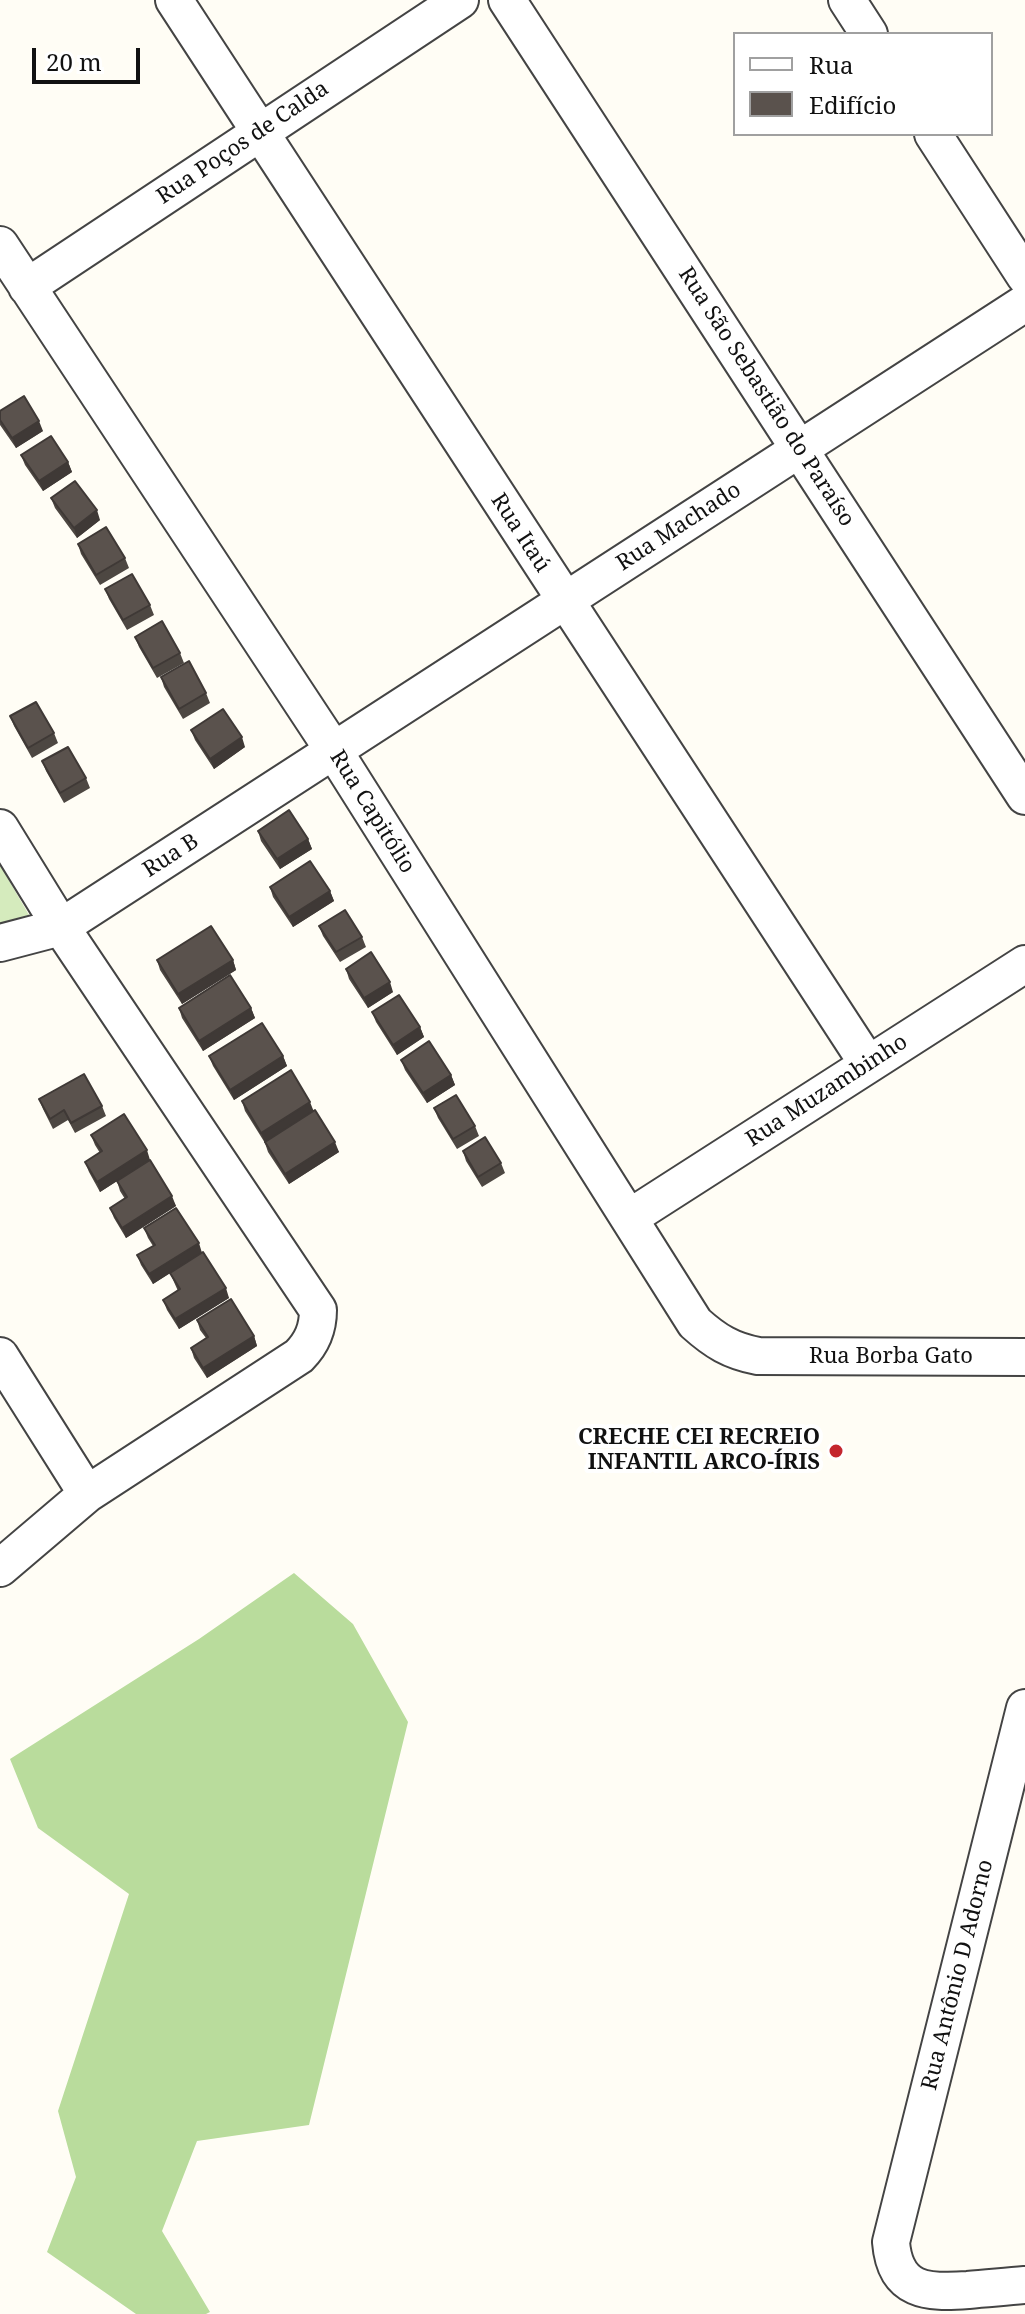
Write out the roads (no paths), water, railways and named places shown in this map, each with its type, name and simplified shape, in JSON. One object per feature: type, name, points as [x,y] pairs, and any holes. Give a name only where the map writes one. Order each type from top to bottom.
[{"type":"street","name":"Rua Itaú","points":[[174,0],[868,1064]]},
{"type":"street","name":"Rua Poços de Calda","points":[[13,286],[258,133],[460,0]]},
{"type":"street","name":"Rua São Sebastião do Paraíso","points":[[507,0],[1025,796]]},
{"type":"street","points":[[847,0],[868,32]]},
{"type":"street","points":[[934,136],[1025,276]]},
{"type":"street","name":"Rua Capitólio","points":[[0,245],[13,286],[334,751],[695,1323],[716,1342],[737,1352],[758,1356]]},
{"type":"street","name":"Rua Machado","points":[[334,751],[1025,303]]},
{"type":"street","name":"Rua B","points":[[0,943],[61,927],[334,751]]},
{"type":"street","points":[[0,828],[61,927],[318,1310],[314,1335],[299,1356],[87,1494],[0,1568]]},
{"type":"street","name":"Rua Muzambinho","points":[[629,1218],[1025,964]]},
{"type":"street","points":[[0,1356],[87,1494]]},
{"type":"street","name":"Rua Borba Gato","points":[[758,1356],[1025,1357]]},
{"type":"street","name":"Rua Antônio D Adorno","points":[[1025,1708],[891,2242],[896,2268],[909,2283],[922,2290],[937,2292],[1025,2285]]},
{"type":"place","name":"CRECHE CEI RECREIO INFANTIL ARCO-ÍRIS","points":[[836,1451]]}]
